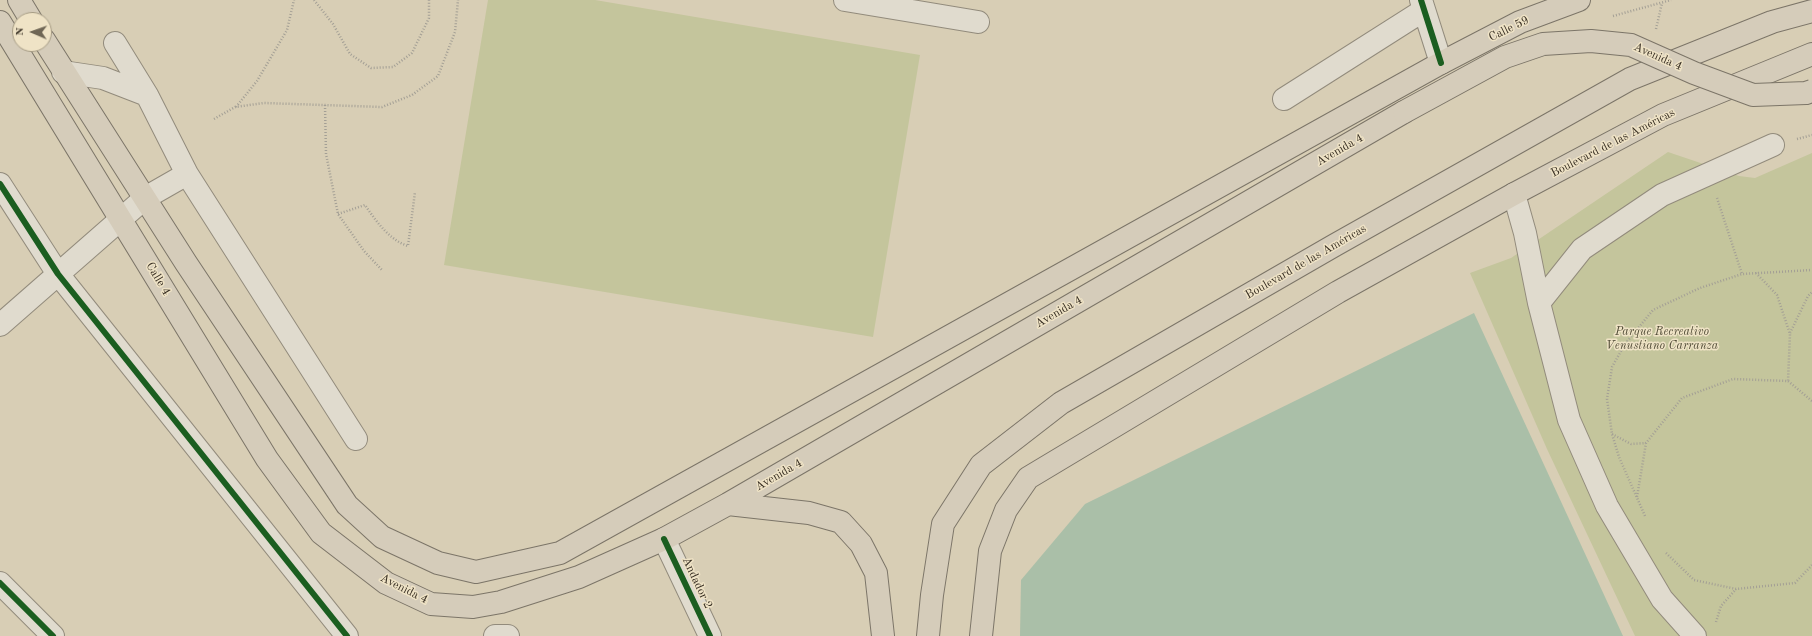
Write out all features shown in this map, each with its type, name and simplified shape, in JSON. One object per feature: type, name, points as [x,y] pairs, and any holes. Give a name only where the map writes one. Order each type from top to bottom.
[{"type":"main road","name":"Calle 59","points":[[1441,63],[1520,22],[1579,0]]},
{"type":"main road","name":"Boulevard de las Américas","points":[[928,636],[932,595],[943,524],[980,465],[1061,403],[1342,241],[1630,79],[1772,22],[1812,11]]},
{"type":"main road","name":"Calle 4","points":[[0,22],[267,459],[321,533]]},
{"type":"main road","name":"Avenida 4","points":[[321,533],[386,583],[431,604],[473,607],[501,602],[579,577],[664,539],[728,504],[1404,112],[1505,57],[1543,44],[1591,41],[1631,45],[1694,73],[1753,95],[1806,93],[1812,91]]},
{"type":"main road","points":[[51,52],[186,263],[347,505],[382,537],[438,563],[476,572],[560,553],[1441,63]]},
{"type":"main road","name":"Boulevard de las Américas","points":[[981,636],[990,551],[1006,510],[1028,478],[1338,292],[1514,194],[1663,115],[1812,54]]},
{"type":"main road","points":[[728,504],[809,512],[841,522],[861,544],[876,573],[884,636]]},
{"type":"street","points":[[845,0],[978,22]]},
{"type":"street","points":[[1284,99],[1423,5],[1441,63]]},
{"type":"street","points":[[115,43],[147,95],[187,174],[356,439]]},
{"type":"street","points":[[63,72],[103,78],[147,95]]},
{"type":"street","points":[[1539,303],[1582,249],[1662,195],[1773,145]]},
{"type":"street","points":[[0,325],[145,198],[187,174]]},
{"type":"street","points":[[0,184],[58,274],[347,636]]},
{"type":"street","points":[[1514,194],[1525,232],[1539,303],[1569,420],[1607,506],[1662,599],[1695,636]]},
{"type":"street","name":"Andador 2","points":[[664,539],[710,636]]},
{"type":"street","points":[[0,583],[52,636]]},
{"type":"path","points":[[214,119],[235,107],[257,81],[287,30],[294,0]]},
{"type":"path","points":[[314,0],[333,24],[350,54],[371,68],[393,67],[412,53],[429,18],[429,0]]},
{"type":"path","points":[[235,107],[264,103],[382,107],[412,95],[438,76],[455,32],[458,0]]},
{"type":"path","points":[[1662,4],[1671,0]]},
{"type":"path","points":[[325,105],[326,154],[338,214],[364,251],[382,270]]},
{"type":"path","points":[[338,214],[365,205],[380,226],[402,244],[408,246],[415,192]]},
{"type":"path","points":[[1716,194],[1742,274]]},
{"type":"path","points":[[1645,517],[1619,457],[1612,434],[1608,398],[1612,367],[1625,344],[1653,310],[1700,288],[1742,274],[1812,270]]},
{"type":"path","points":[[1756,273],[1777,295],[1790,334],[1788,381]]},
{"type":"path","points":[[1790,334],[1808,296],[1812,292]]},
{"type":"path","points":[[1637,498],[1646,443],[1682,398],[1734,379],[1788,381],[1812,401]]},
{"type":"path","points":[[1612,434],[1631,444],[1646,443]]},
{"type":"path","points":[[1662,549],[1694,580],[1736,589],[1795,582],[1812,565]]},
{"type":"path","points":[[1714,625],[1721,606],[1736,589]]},
{"type":"green space","points":[[488,0],[595,0],[920,55],[873,337],[444,265]]},
{"type":"green space","name":"Parque Recreativo Venustiano Carranza","points":[[1668,152],[1739,176],[1755,178],[1812,153],[1812,636],[1635,636],[1547,449],[1470,273],[1511,258]]},
{"type":"shaded area","points":[[1474,313],[1623,636],[1020,636],[1021,580],[1085,504]]},
{"type":"cycle path","points":[[1421,0],[1441,63]]},
{"type":"cycle path","points":[[0,184],[58,274],[347,636]]},
{"type":"cycle path","points":[[664,539],[710,636]]},
{"type":"cycle path","points":[[0,583],[53,636]]}]
